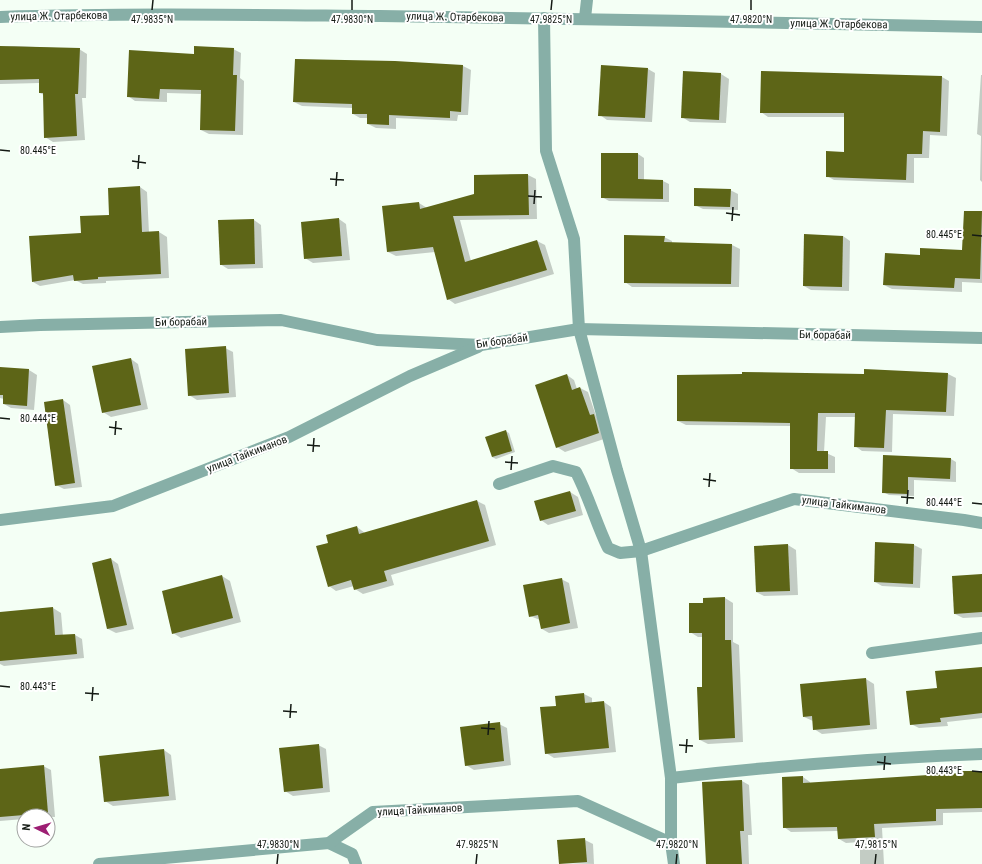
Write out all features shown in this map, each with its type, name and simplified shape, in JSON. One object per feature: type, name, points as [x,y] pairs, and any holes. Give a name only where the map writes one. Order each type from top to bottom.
[{"type":"street","points":[[586,18],[587,0]]},
{"type":"street","name":"улица Ж. Отарбекова","points":[[0,17],[200,14],[586,18],[982,28]]},
{"type":"street","points":[[544,18],[546,151],[574,239],[580,329],[617,470],[641,551],[671,778],[670,843],[674,864]]},
{"type":"street","name":"Би борабай","points":[[0,327],[280,320],[377,340],[481,345],[580,329],[982,338]]},
{"type":"street","name":"улица Тайкиманов","points":[[0,520],[114,506],[289,437],[410,376],[481,345]]},
{"type":"street","name":"улица Тайкиманов","points":[[499,484],[553,466],[576,472],[585,489],[596,522],[608,548],[620,553],[641,551],[794,499],[964,520],[982,524]]},
{"type":"street","points":[[872,653],[982,638]]},
{"type":"street","points":[[671,778],[781,766],[912,756],[982,754]]},
{"type":"street","name":"улица Тайкиманов","points":[[99,864],[329,843],[373,812],[578,801],[670,843]]},
{"type":"street","points":[[329,843],[352,854],[356,864]]},
{"type":"building","points":[[0,46],[80,48],[78,94],[75,94],[77,136],[44,138],[43,93],[39,93],[39,79],[0,80]]},
{"type":"building","points":[[194,46],[234,48],[233,75],[237,75],[235,131],[200,130],[201,90],[160,89],[159,99],[127,97],[129,50],[194,54]]},
{"type":"building","points":[[295,59],[395,61],[463,65],[461,112],[450,111],[450,118],[389,115],[389,125],[367,124],[367,114],[352,114],[352,104],[293,102]]},
{"type":"building","points":[[601,65],[648,68],[645,118],[598,116]]},
{"type":"building","points":[[683,71],[721,73],[719,120],[681,118]]},
{"type":"building","points":[[761,71],[942,76],[940,132],[923,131],[922,154],[907,154],[906,180],[826,177],[826,151],[844,152],[844,113],[760,113]]},
{"type":"building","points":[[601,153],[638,153],[638,179],[663,180],[663,199],[601,198]]},
{"type":"building","points":[[528,174],[529,215],[453,216],[465,262],[537,240],[547,270],[447,300],[433,247],[387,252],[382,206],[419,202],[420,209],[474,194],[474,175]]},
{"type":"building","points":[[140,186],[142,232],[159,231],[161,274],[98,277],[98,279],[74,281],[73,275],[32,282],[29,236],[81,233],[80,216],[109,215],[108,188]]},
{"type":"building","points":[[694,188],[731,189],[730,207],[694,206]]},
{"type":"building","points":[[964,211],[982,211],[980,279],[955,278],[954,288],[883,285],[885,253],[920,255],[920,248],[962,250]]},
{"type":"building","points":[[339,218],[342,256],[304,259],[301,222]]},
{"type":"building","points":[[254,219],[255,264],[220,265],[218,220]]},
{"type":"building","points":[[804,234],[843,236],[842,287],[803,286]]},
{"type":"building","points":[[624,235],[665,236],[664,242],[732,244],[731,284],[624,283]]},
{"type":"building","points":[[226,346],[229,393],[188,396],[185,349]]},
{"type":"building","points":[[131,358],[141,405],[102,413],[92,366]]},
{"type":"building","points":[[0,367],[29,369],[27,406],[3,404],[3,395],[0,395]]},
{"type":"building","points":[[864,369],[948,373],[946,412],[886,410],[884,448],[854,447],[855,413],[818,413],[817,451],[828,451],[828,469],[790,469],[790,423],[677,421],[677,375],[742,374],[742,372],[864,374]]},
{"type":"building","points":[[567,374],[572,390],[580,387],[590,415],[594,414],[599,433],[556,448],[535,385]]},
{"type":"building","points":[[63,399],[75,483],[55,486],[44,402]]},
{"type":"building","points":[[506,430],[512,451],[492,457],[485,437]]},
{"type":"building","points":[[883,455],[951,458],[950,479],[908,477],[908,494],[882,493]]},
{"type":"building","points":[[570,491],[576,511],[540,521],[534,501]]},
{"type":"building","points":[[477,500],[489,541],[384,571],[387,581],[354,590],[351,580],[328,587],[316,546],[328,543],[326,535],[357,526],[359,534]]},
{"type":"building","points":[[875,542],[914,544],[913,584],[874,582]]},
{"type":"building","points":[[788,544],[790,591],[756,592],[754,546]]},
{"type":"building","points":[[111,558],[127,625],[107,629],[92,563]]},
{"type":"building","points":[[982,574],[982,612],[954,614],[952,576]]},
{"type":"building","points":[[222,575],[233,618],[172,634],[162,591]]},
{"type":"building","points":[[562,578],[570,623],[541,629],[538,615],[529,617],[523,585]]},
{"type":"building","points":[[725,597],[725,640],[731,640],[735,738],[699,740],[697,687],[702,687],[702,633],[689,633],[689,603],[703,603],[703,598]]},
{"type":"building","points":[[53,607],[55,635],[75,634],[77,654],[0,661],[0,612]]},
{"type":"building","points":[[982,667],[982,713],[940,718],[941,722],[910,725],[906,691],[937,688],[935,671]]},
{"type":"building","points":[[866,678],[870,725],[813,730],[812,716],[803,717],[800,684]]},
{"type":"building","points":[[584,693],[585,703],[604,701],[609,748],[545,754],[540,707],[556,706],[555,696]]},
{"type":"building","points":[[500,722],[504,761],[465,766],[460,727]]},
{"type":"building","points":[[319,744],[323,788],[284,792],[279,748]]},
{"type":"building","points":[[164,749],[169,796],[104,802],[99,756]]},
{"type":"building","points":[[44,765],[48,808],[16,808],[16,816],[0,817],[0,769]]},
{"type":"building","points":[[960,771],[982,771],[982,808],[936,809],[936,821],[874,824],[875,837],[838,839],[837,827],[783,828],[782,777],[803,776],[803,783],[960,773]]},
{"type":"building","points":[[742,780],[744,831],[740,831],[742,864],[706,864],[702,782]]},
{"type":"building","points":[[585,838],[587,862],[559,864],[557,840]]}]
